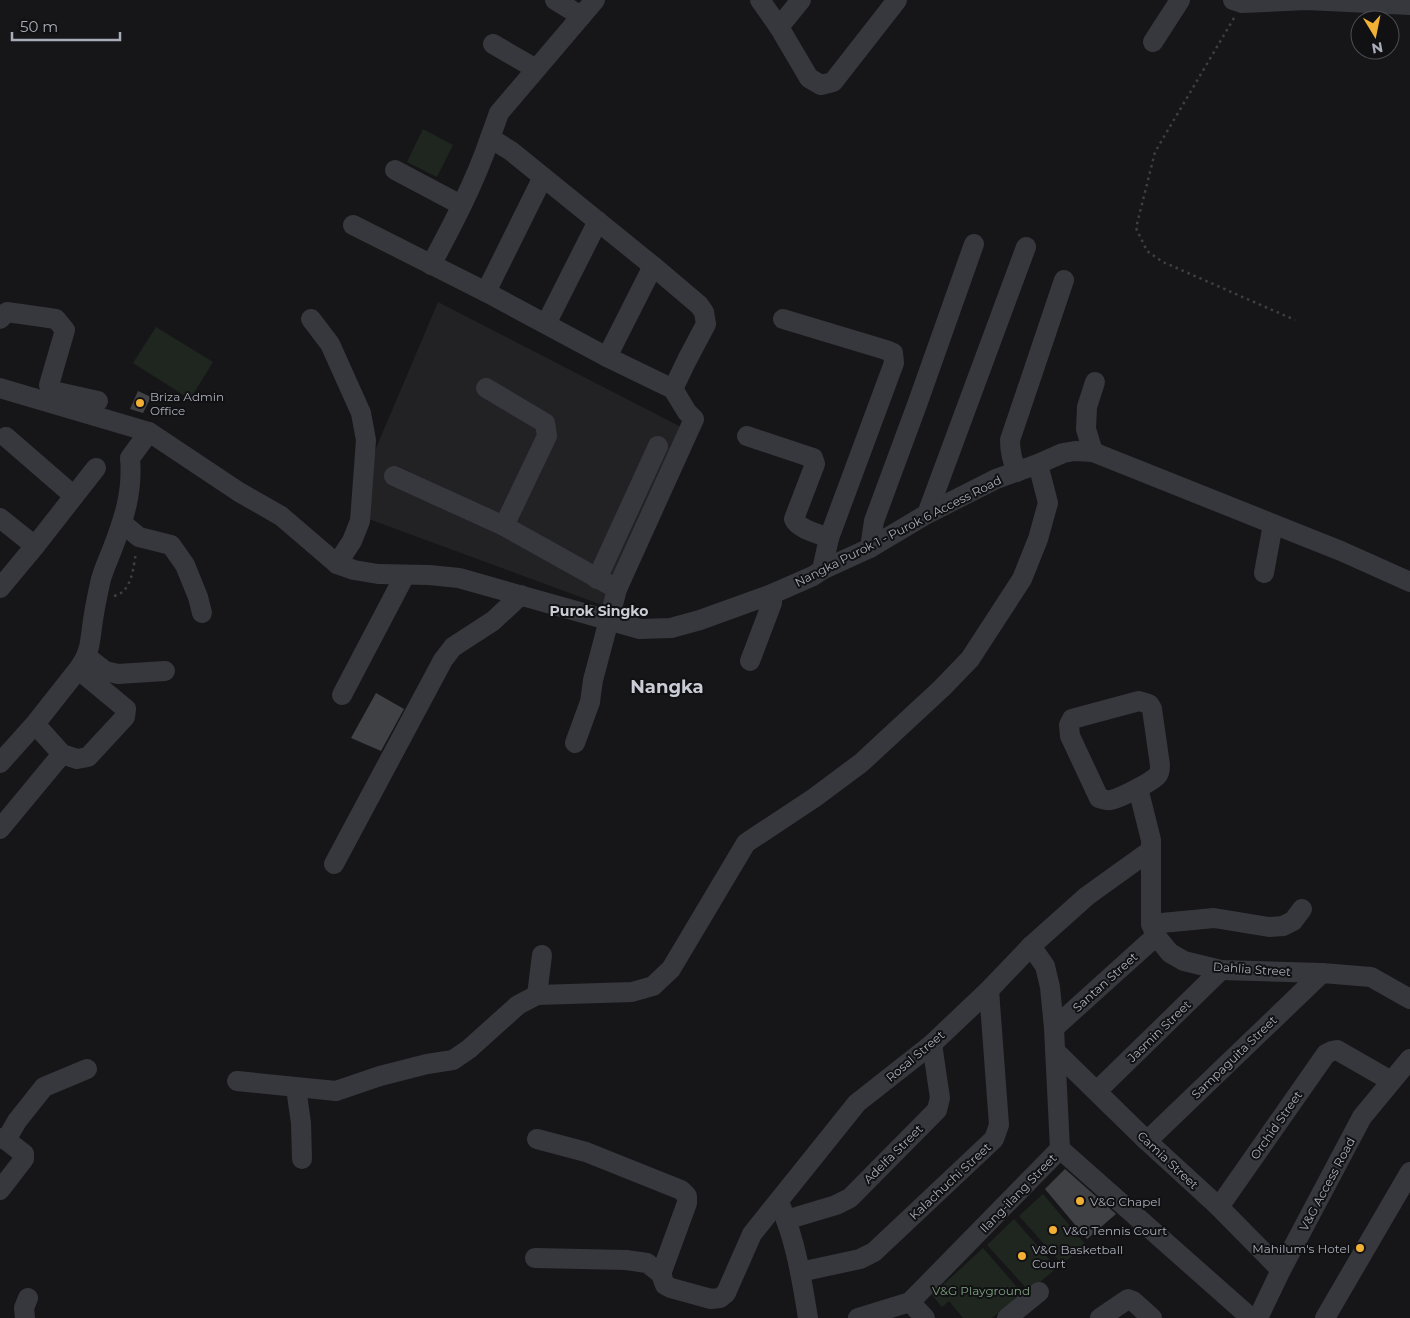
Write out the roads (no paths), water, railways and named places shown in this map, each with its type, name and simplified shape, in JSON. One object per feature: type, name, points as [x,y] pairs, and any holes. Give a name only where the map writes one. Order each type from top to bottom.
[{"type":"street","points":[[555,0],[581,16]]},
{"type":"street","points":[[431,265],[484,154],[499,113],[595,0]]},
{"type":"street","points":[[760,0],[809,78],[821,85],[833,82],[897,0]]},
{"type":"street","points":[[778,27],[801,0]]},
{"type":"street","points":[[1153,42],[1180,0]]},
{"type":"street","points":[[1237,2],[1307,0],[1410,5]]},
{"type":"street","points":[[493,44],[536,69]]},
{"type":"street","points":[[490,138],[511,151],[699,305],[706,317],[706,324],[673,389]]},
{"type":"street","points":[[395,170],[461,205]]},
{"type":"street","points":[[486,292],[543,177]]},
{"type":"street","points":[[546,324],[598,221]]},
{"type":"street","points":[[353,225],[486,292],[607,357],[673,389],[687,412],[694,419],[617,589],[593,680],[590,702],[575,743]]},
{"type":"street","points":[[870,548],[874,521],[974,244]]},
{"type":"street","points":[[928,514],[1026,247]]},
{"type":"street","points":[[607,357],[653,266]]},
{"type":"street","points":[[1016,472],[1010,449],[1010,440],[1064,280]]},
{"type":"street","points":[[0,319],[7,312],[56,319],[65,330],[49,385],[53,391],[98,401]]},
{"type":"street","points":[[311,319],[330,344],[361,413],[366,440],[360,521],[352,541],[338,564]]},
{"type":"street","points":[[783,319],[893,353],[894,363],[829,538],[822,570]]},
{"type":"street","points":[[1093,452],[1086,429],[1087,407],[1095,382]]},
{"type":"street","points":[[486,388],[545,423],[546,436],[504,526]]},
{"type":"street","name":"Nangka Purok 1 - Purok 6 Access Road","points":[[1,390],[149,432],[239,492],[280,516],[338,564],[354,570],[378,574],[429,575],[459,578],[640,629],[671,628],[700,620],[772,594],[814,576],[822,570],[870,548],[928,514],[996,479],[1075,451],[1093,452],[1342,551],[1410,582]]},
{"type":"street","points":[[0,763],[35,724],[83,662],[91,643],[93,621],[102,578],[122,523],[129,496],[130,458],[149,432]]},
{"type":"street","points":[[747,436],[813,458],[815,464],[794,519],[799,526],[829,538]]},
{"type":"street","points":[[6,437],[74,496]]},
{"type":"street","points":[[597,578],[658,446]]},
{"type":"street","points":[[237,1081],[336,1091],[380,1076],[418,1066],[453,1060],[469,1049],[518,1005],[538,994],[632,992],[653,986],[671,969],[746,843],[814,798],[861,763],[942,688],[970,659],[1022,579],[1038,539],[1048,503],[1038,464]]},
{"type":"street","points":[[0,588],[96,468]]},
{"type":"street","points":[[394,476],[504,526],[617,589]]},
{"type":"street","points":[[0,518],[35,546]]},
{"type":"street","points":[[122,523],[139,537],[171,545],[185,565],[198,597],[202,613]]},
{"type":"street","points":[[1264,573],[1272,524]]},
{"type":"street","points":[[342,695],[405,575]]},
{"type":"street","points":[[750,661],[772,603],[772,594]]},
{"type":"street","points":[[334,864],[443,660],[453,647],[492,621],[521,595]]},
{"type":"street","points":[[83,662],[104,671],[118,674],[165,671]]},
{"type":"street","points":[[35,724],[62,754],[77,759],[88,757],[124,717],[126,709],[85,675],[83,662]]},
{"type":"street","points":[[1140,701],[1149,704],[1152,708],[1160,770],[1158,775],[1138,788],[1111,800],[1099,798],[1070,736],[1069,725],[1072,719],[1140,701]]},
{"type":"street","points":[[0,829],[62,754]]},
{"type":"street","points":[[1138,788],[1151,840],[1154,930],[1214,918],[1269,927],[1282,926],[1292,921],[1302,909]]},
{"type":"street","name":"Rosal Street","points":[[661,1274],[665,1285],[670,1288],[711,1299],[720,1298],[726,1293],[752,1234],[857,1104],[932,1044],[989,990],[1031,946],[1087,896],[1151,850]]},
{"type":"street","name":"Dahlia Street","points":[[1154,930],[1170,953],[1184,961],[1221,970],[1371,976],[1410,999]]},
{"type":"street","name":"Santan Street","points":[[1054,1028],[1154,930]]},
{"type":"street","name":"Ilang-ilang Street","points":[[858,1318],[910,1302],[1060,1149],[1050,987],[1045,966],[1031,946]]},
{"type":"street","points":[[538,994],[542,955]]},
{"type":"street","name":"Jasmin Street","points":[[1097,1091],[1221,970]]},
{"type":"street","name":"Sampaguita Street","points":[[1147,1141],[1322,973]]},
{"type":"street","name":"Kalachuchi Street","points":[[800,1272],[860,1259],[874,1252],[994,1139],[999,1125],[989,990]]},
{"type":"street","name":"Adelfa Street","points":[[786,1220],[836,1205],[850,1198],[937,1110],[940,1098],[932,1044]]},
{"type":"street","name":"Orchid Street","points":[[1219,1207],[1326,1054],[1332,1050],[1337,1050],[1391,1082]]},
{"type":"street","name":"Camia Street","points":[[1055,1051],[1147,1141],[1219,1207],[1281,1270]]},
{"type":"street","name":"V&G Access Road","points":[[1258,1318],[1281,1270],[1362,1117],[1410,1059]]},
{"type":"street","points":[[0,1190],[24,1159],[24,1154],[3,1139],[44,1087],[87,1069]]},
{"type":"street","points":[[296,1088],[301,1123],[302,1159]]},
{"type":"street","points":[[535,1258],[626,1260],[647,1264],[661,1274],[687,1203],[687,1196],[681,1190],[586,1152],[536,1139]]},
{"type":"street","points":[[1060,1149],[1251,1318]]},
{"type":"street","points":[[1325,1318],[1410,1172]]},
{"type":"street","points":[[778,1201],[786,1220],[800,1272],[808,1318]]},
{"type":"street","points":[[1007,1318],[1040,1292]]},
{"type":"street","points":[[25,1318],[24,1308],[28,1298]]},
{"type":"street","points":[[1100,1318],[1128,1299],[1134,1301],[1152,1318]]},
{"type":"street","points":[[910,1302],[925,1318]]},
{"type":"place","name":"Briza Admin Office","points":[[140,403]]},
{"type":"place","name":"V&G Chapel","points":[[1080,1201]]},
{"type":"place","name":"V&G Tennis Court","points":[[1053,1230]]},
{"type":"place","name":"Mahilum's Hotel","points":[[1360,1248]]},
{"type":"place","name":"V&G Basketball Court","points":[[1022,1256]]},
{"type":"district","name":"Purok Singko","points":[[599,611]]},
{"type":"district","name":"Nangka","points":[[667,687]]},
{"type":"park label","name":"V&G Playground","points":[[981,1290]]}]
